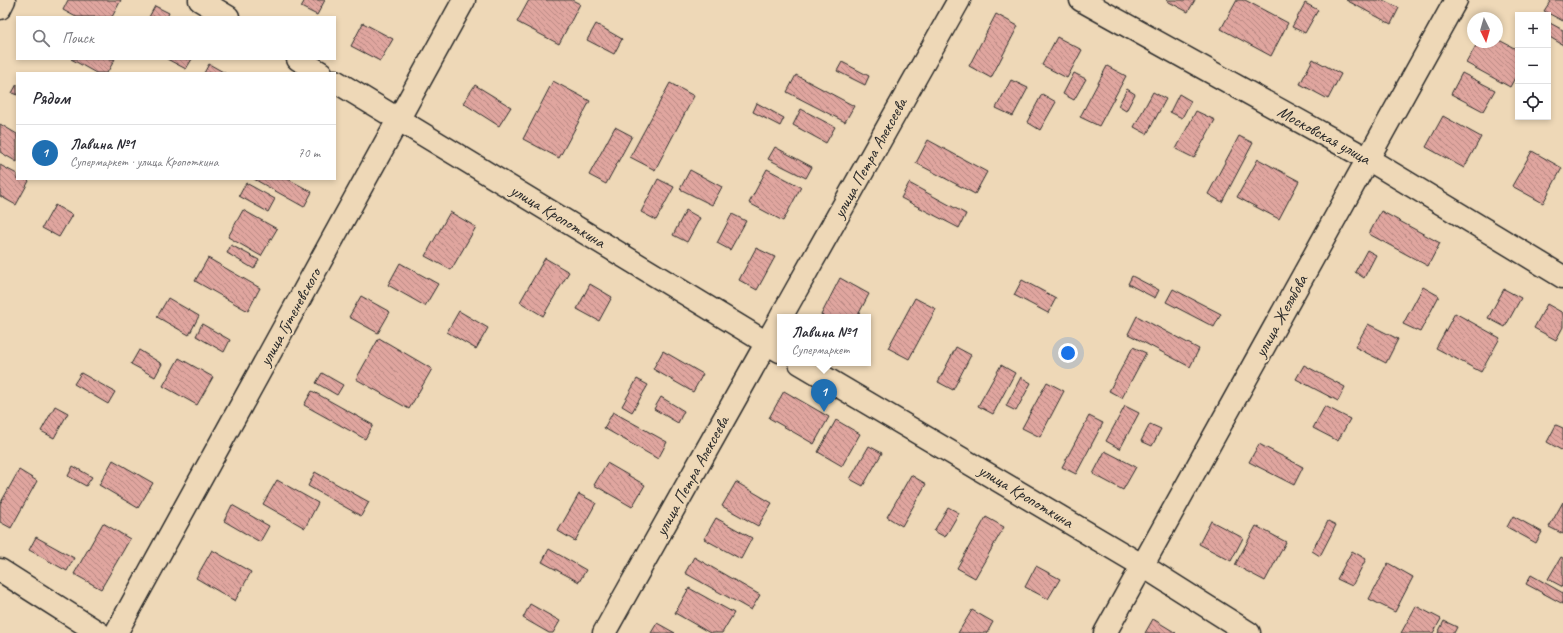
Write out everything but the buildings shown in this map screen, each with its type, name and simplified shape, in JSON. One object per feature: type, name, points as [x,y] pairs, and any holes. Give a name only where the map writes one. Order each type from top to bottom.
[{"type":"street","points":[[0,8],[4,0]]},
{"type":"street","points":[[200,0],[226,16]]},
{"type":"street","name":"улица Гутеневского","points":[[116,633],[464,0]]},
{"type":"street","name":"улица Петра Алексеева","points":[[783,314],[959,0]]},
{"type":"street","name":"Московская улица","points":[[1081,0],[1368,159],[1563,277]]},
{"type":"street","name":"улица Желябова","points":[[1105,633],[1456,0]]},
{"type":"street","points":[[300,60],[319,72]]},
{"type":"street","name":"улица Кропоткина","points":[[336,82],[773,347]]},
{"type":"street","name":"улица Петра Алексеева","points":[[604,633],[773,347],[777,332]]},
{"type":"street","name":"улица Кропоткина","points":[[805,366],[1143,566],[1249,633]]},
{"type":"street","points":[[0,570],[99,633]]},
{"type":"place","name":"Лавина №1","points":[[824,412]]}]
